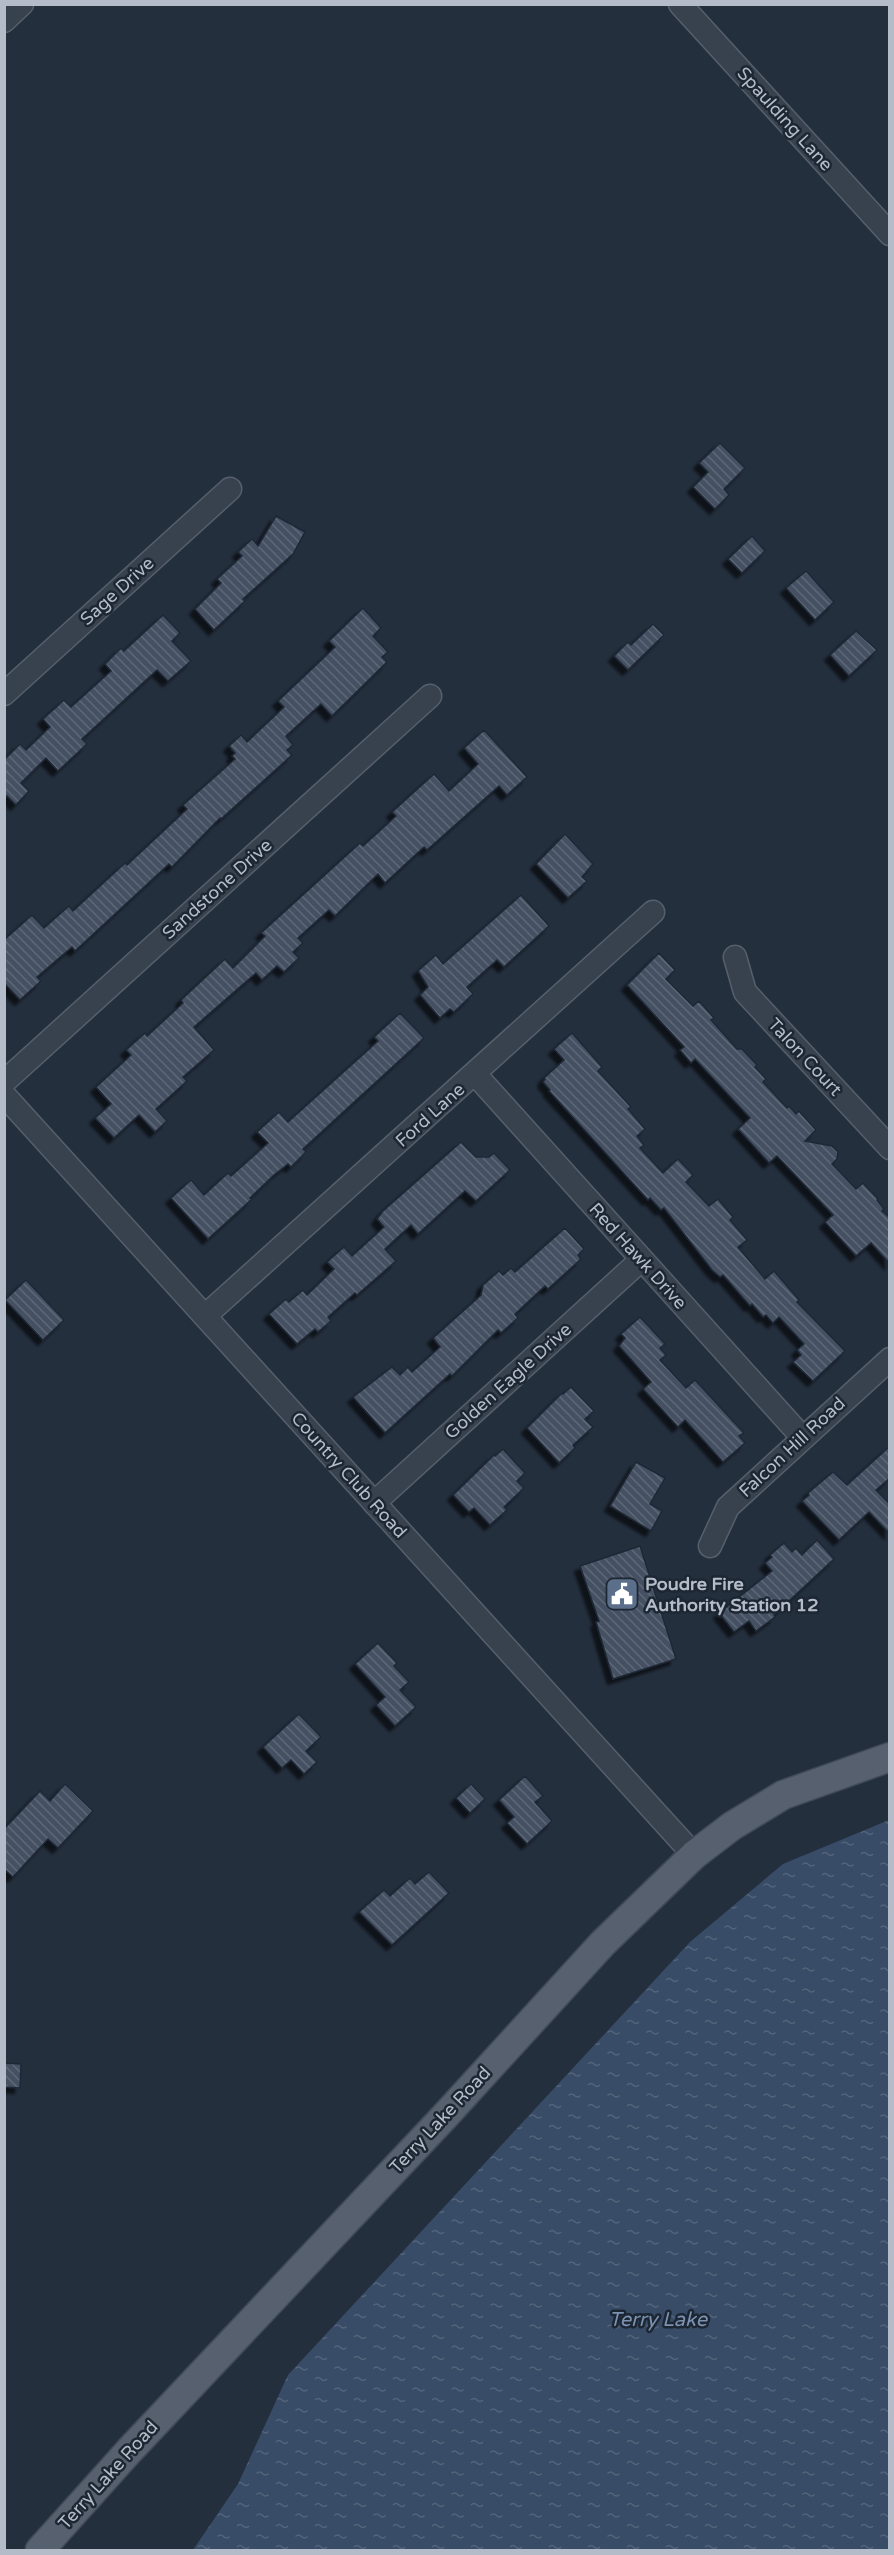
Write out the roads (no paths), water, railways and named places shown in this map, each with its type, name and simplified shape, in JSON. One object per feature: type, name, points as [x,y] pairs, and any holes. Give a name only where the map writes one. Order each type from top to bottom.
[{"type":"main road","name":"Terry Lake Road","points":[[40,2550],[129,2451],[603,1943],[694,1855],[732,1826],[783,1795],[890,1757]]},
{"type":"street","points":[[4,21],[22,4]]},
{"type":"street","name":"Spaulding Lane","points":[[680,4],[890,234]]},
{"type":"street","name":"Sage Drive","points":[[4,694],[230,489]]},
{"type":"street","name":"Sandstone Drive","points":[[4,1082],[430,696]]},
{"type":"street","name":"Ford Lane","points":[[205,1316],[653,912]]},
{"type":"street","name":"Talon Court","points":[[735,957],[745,992],[890,1148]]},
{"type":"street","name":"Red Hawk Drive","points":[[475,1074],[802,1437]]},
{"type":"street","name":"Country Club Road","points":[[4,1095],[694,1855]]},
{"type":"street","name":"Golden Eagle Drive","points":[[374,1503],[641,1260]]},
{"type":"street","name":"Falcon Hill Road","points":[[710,1546],[728,1507],[890,1359]]},
{"type":"water","name":"Terry Lake","points":[[889,1820],[889,2550],[193,2550],[238,2484],[288,2375],[690,1942],[783,1864]]},
{"type":"place","name":"Poudre Fire Authority Station 12","points":[[622,1594]]}]
